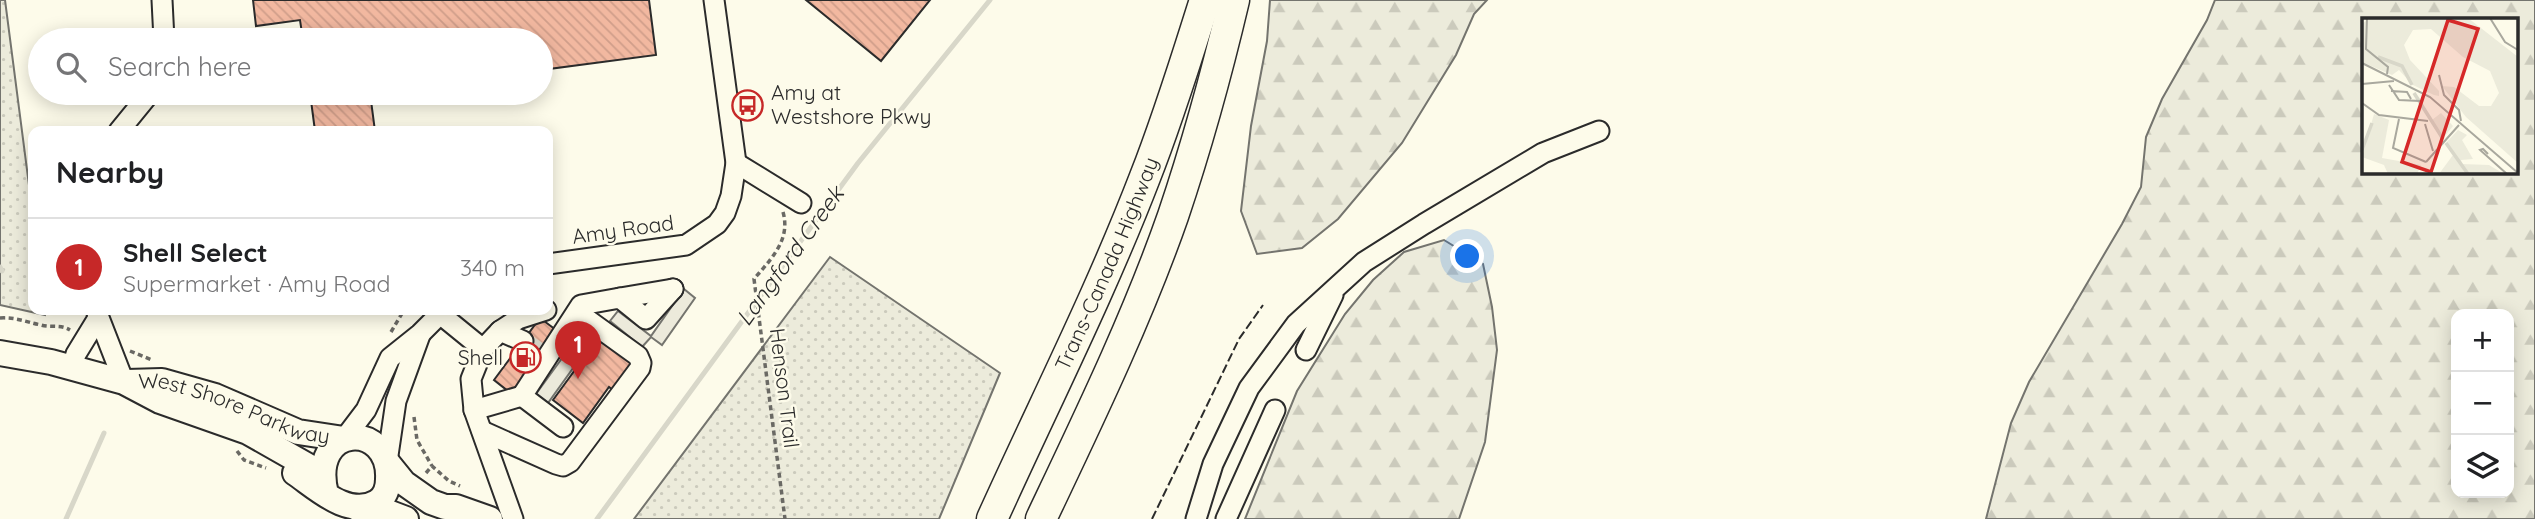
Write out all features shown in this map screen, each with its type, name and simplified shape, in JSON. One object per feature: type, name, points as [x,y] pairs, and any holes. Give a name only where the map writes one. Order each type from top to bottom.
[{"type":"highway","name":"Trans-Canada Highway","points":[[992,519],[1144,180],[1175,98],[1205,0]]},
{"type":"highway","name":"Trans-Canada Highway","points":[[1041,519],[1122,340],[1173,216],[1205,112],[1234,0]]},
{"type":"highway","points":[[1014,519],[1046,439],[1053,415],[1056,381]]},
{"type":"main road","name":"West Shore Parkway","points":[[0,353],[72,367],[124,382],[160,401],[219,422],[324,484]]},
{"type":"main road","name":"West Shore Parkway","points":[[124,382],[162,381],[215,396],[298,432],[344,439]]},
{"type":"main road","points":[[388,451],[380,450],[371,442],[359,438],[344,439],[330,450],[323,464],[324,484],[339,503],[406,519]]},
{"type":"main road","points":[[388,451],[404,483],[418,494],[446,507],[463,499],[490,519]]},
{"type":"main road","points":[[353,507],[369,506],[383,497],[388,486],[388,451]]},
{"type":"street","points":[[162,0],[163,28]]},
{"type":"street","name":"Amy Road","points":[[553,263],[686,245],[717,224],[725,213],[731,196],[736,163],[715,0]]},
{"type":"street","points":[[123,126],[140,105]]},
{"type":"street","points":[[1196,519],[1213,464],[1249,388],[1296,324],[1364,262],[1543,153],[1599,131]]},
{"type":"street","points":[[736,163],[801,203]]},
{"type":"street","points":[[1306,350],[1338,286]]},
{"type":"street","points":[[553,310],[579,308],[620,298]]},
{"type":"street","points":[[474,410],[522,396],[579,308]]},
{"type":"street","points":[[485,441],[563,466],[570,462],[640,368],[638,356],[579,308]]},
{"type":"street","points":[[72,367],[96,315]]},
{"type":"street","points":[[97,315],[124,382]]},
{"type":"street","points":[[344,439],[366,410],[390,358],[439,315]]},
{"type":"street","points":[[445,315],[483,349]]},
{"type":"street","points":[[513,519],[474,410],[471,379],[483,349],[500,331],[518,319],[531,315]]},
{"type":"street","points":[[500,331],[523,341]]},
{"type":"street","points":[[388,451],[396,401],[420,334]]},
{"type":"street","points":[[522,396],[563,426]]},
{"type":"street","points":[[1226,519],[1275,410]]},
{"type":"path","name":"Henson Trail","points":[[776,188],[786,222],[783,237],[778,251],[754,279],[785,519]]},
{"type":"path","points":[[388,337],[401,315]]},
{"type":"path","points":[[0,318],[27,319],[38,325],[69,329]]},
{"type":"path","points":[[129,350],[153,360]]},
{"type":"path","points":[[414,414],[417,440],[430,467],[449,481],[463,499]]},
{"type":"green space","points":[[0,0],[5,0],[28,177],[28,311],[0,305]]},
{"type":"green space","points":[[1270,0],[1487,0],[1474,14],[1456,55],[1402,143],[1338,219],[1302,248],[1257,254],[1241,211],[1251,126],[1267,41]]},
{"type":"green space","points":[[2215,0],[2535,0],[2535,519],[1986,519],[2011,423],[2029,382],[2141,187],[2146,137],[2162,99],[2207,20]]},
{"type":"green space","points":[[1444,240],[1483,264],[1497,350],[1485,442],[1459,519],[1245,519],[1297,391],[1345,314],[1373,280],[1404,252]]},
{"type":"green space","points":[[830,257],[1000,373],[939,519],[634,519]]},
{"type":"shaded area","points":[[684,289],[695,298],[662,345],[651,337],[642,347],[610,321],[618,311],[651,336]]},
{"type":"shaded area","points":[[584,328],[596,336],[548,403],[536,394]]},
{"type":"building","points":[[253,0],[649,0],[656,55],[553,68],[553,28],[301,28],[300,20],[256,26]]},
{"type":"building","points":[[806,0],[930,0],[881,61]]},
{"type":"building","points":[[312,105],[372,105],[374,126],[314,126]]},
{"type":"building","points":[[540,318],[560,333],[513,395],[494,380]]},
{"type":"building","points":[[602,333],[634,357],[619,395],[609,387],[583,423],[553,400]]},
{"type":"waterway","name":"Langford Creek","points":[[597,519],[858,163],[990,0]]},
{"type":"waterway","points":[[0,267],[2,271]]},
{"type":"waterway","points":[[66,519],[104,433]]},
{"type":"tunnel","points":[[523,341],[543,355]]},
{"type":"fence","points":[[1152,519],[1239,339],[1263,305]]},
{"type":"place","name":"Amy at Westshore Pkwy","points":[[748,105]]},
{"type":"place","name":"Shell","points":[[526,358]]},
{"type":"place","name":"Shell Select","points":[[578,379]]}]
